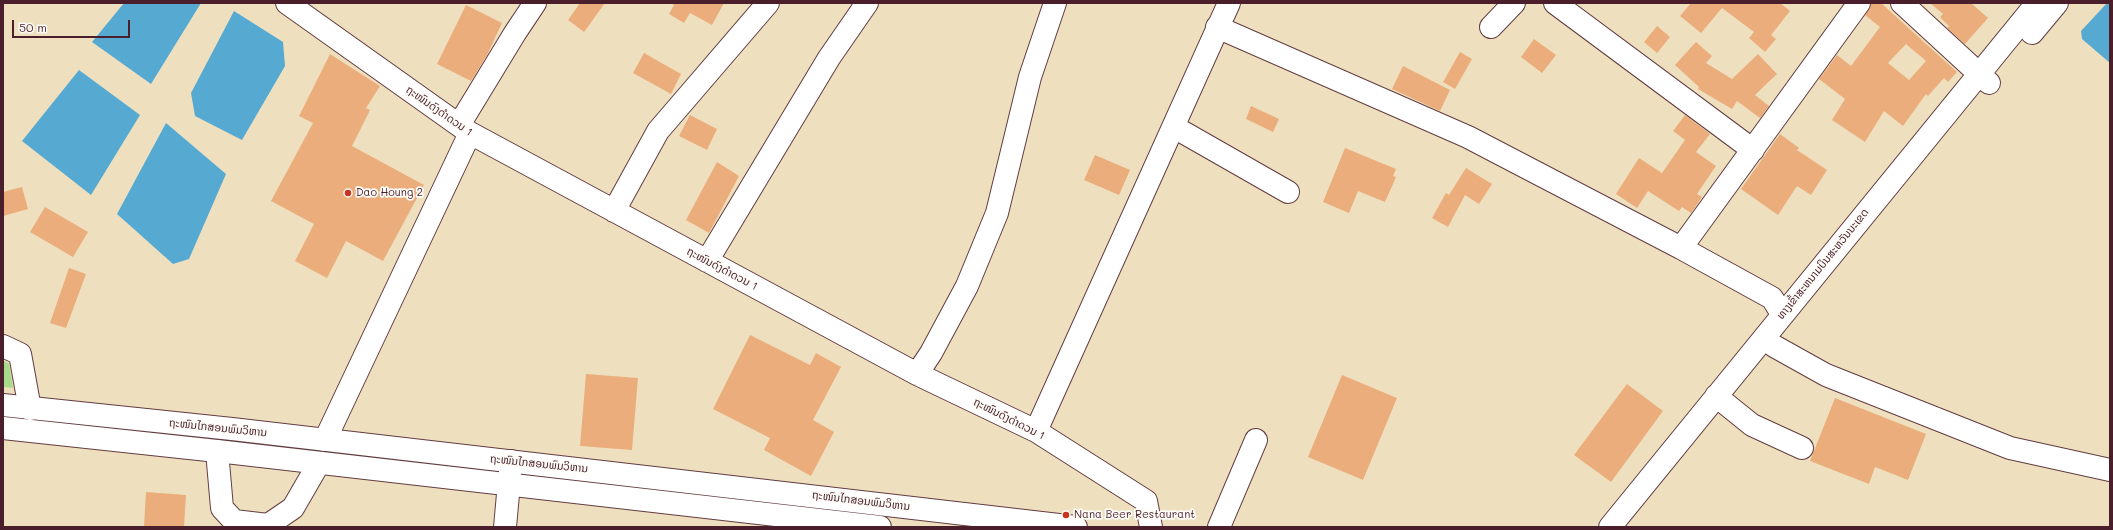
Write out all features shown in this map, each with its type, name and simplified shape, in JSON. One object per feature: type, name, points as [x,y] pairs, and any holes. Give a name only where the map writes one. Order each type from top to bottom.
[{"type":"main road","name":"ຖະໜົນດົງດຳດວນ 1","points":[[287,3],[464,129],[917,374],[1036,431],[1146,501],[1151,527]]},
{"type":"main road","points":[[325,440],[464,129],[515,33],[535,3]]},
{"type":"main road","points":[[614,211],[658,131],[768,3]]},
{"type":"main road","points":[[707,261],[829,58],[867,3]]},
{"type":"main road","points":[[917,374],[931,353],[967,286],[996,213],[1030,77],[1055,3]]},
{"type":"main road","points":[[1036,431],[1174,127],[1217,26],[1229,3]]},
{"type":"main road","points":[[1491,27],[1514,3]]},
{"type":"main road","points":[[1555,3],[1753,150]]},
{"type":"main road","points":[[1681,248],[1859,3]]},
{"type":"main road","points":[[1902,3],[1984,78]]},
{"type":"main road","name":"ທາງເຂົ້າສະຫນາມບິນສະຫວັນນະເຂດ","points":[[1610,527],[1721,401],[1774,346],[1984,78],[2037,3]]},
{"type":"main road","name":"ທາງເຂົ້າສະຫນາມບິນສະຫວັນນະເຂດ","points":[[1629,527],[1721,401],[1782,314],[1984,78],[2057,3]]},
{"type":"main road","points":[[1217,26],[1468,137],[1681,248],[1772,298],[1782,314]]},
{"type":"main road","points":[[1174,127],[1288,192]]},
{"type":"main road","points":[[3,346],[20,354],[30,408]]},
{"type":"main road","points":[[1774,346],[1826,374],[2010,448],[2110,470]]},
{"type":"main road","points":[[1721,401],[1752,424],[1802,448]]},
{"type":"main road","name":"ຖະໜົນໄກສອນພົມວິຫານ","points":[[3,405],[232,429],[1076,527]]},
{"type":"main road","points":[[49,434],[52,411]]},
{"type":"main road","name":"ຖະໜົນໄກສອນພົມວິຫານ","points":[[3,428],[223,451],[880,527]]},
{"type":"main road","points":[[232,429],[223,451],[222,508],[234,521],[268,525],[293,508],[319,463]]},
{"type":"main road","points":[[1219,527],[1256,440]]},
{"type":"main road","points":[[505,527],[511,461]]},
{"type":"green space","points":[[3,360],[9,364],[13,388],[3,387]]},
{"type":"water","points":[[124,3],[201,3],[151,84],[92,42]]},
{"type":"water","points":[[2107,3],[2110,3],[2110,63],[2082,39],[2081,31]]},
{"type":"water","points":[[234,11],[283,42],[285,66],[242,140],[195,116],[191,93]]},
{"type":"water","points":[[79,70],[140,115],[91,195],[22,141]]},
{"type":"water","points":[[166,123],[226,174],[189,259],[173,264],[117,214]]},
{"type":"building","points":[[580,3],[605,3],[584,32],[568,20]]},
{"type":"building","points":[[671,3],[724,3],[712,25],[690,13],[684,23],[669,14],[674,5]]},
{"type":"building","points":[[1691,3],[1780,3],[1790,11],[1771,35],[1776,39],[1765,52],[1749,38],[1754,32],[1722,8],[1701,33],[1680,16]]},
{"type":"building","points":[[1871,3],[1881,3],[1957,72],[1948,82],[1944,78],[1928,96],[1926,94],[1903,126],[1884,111],[1865,142],[1832,120],[1845,99],[1819,79],[1837,55],[1851,66],[1880,27],[1865,15]],"holes":[[[1906,44],[1926,61],[1909,80],[1888,63]]]},
{"type":"building","points":[[1930,3],[1971,3],[1988,18],[1965,44],[1947,28],[1949,26],[1940,17],[1943,14]]},
{"type":"building","points":[[466,5],[502,23],[487,55],[471,81],[437,64]]},
{"type":"building","points":[[1657,26],[1670,37],[1657,53],[1644,42]]},
{"type":"building","points":[[1534,39],[1556,55],[1542,73],[1521,57]]},
{"type":"building","points":[[1696,42],[1712,56],[1706,63],[1732,79],[1758,54],[1777,74],[1755,95],[1769,106],[1760,118],[1737,101],[1732,109],[1698,89],[1699,87],[1675,65]]},
{"type":"building","points":[[1460,52],[1472,59],[1455,89],[1443,82]]},
{"type":"building","points":[[644,53],[681,74],[671,94],[633,73]]},
{"type":"building","name":"Dao Houng 2","points":[[330,54],[380,86],[366,108],[370,110],[352,146],[424,185],[383,261],[346,241],[327,278],[295,261],[314,224],[271,201],[313,123],[299,116]]},
{"type":"building","points":[[1403,66],[1450,90],[1440,111],[1392,89]]},
{"type":"building","points":[[1251,106],[1279,119],[1273,132],[1246,119]]},
{"type":"building","points":[[690,115],[717,129],[707,150],[679,136]]},
{"type":"building","points":[[1685,115],[1710,134],[1696,152],[1716,166],[1697,194],[1702,197],[1691,213],[1682,207],[1679,211],[1648,191],[1637,208],[1616,194],[1639,158],[1662,173],[1685,140],[1673,131]]},
{"type":"building","points":[[1780,134],[1799,148],[1797,150],[1827,170],[1811,195],[1797,186],[1778,215],[1741,189]]},
{"type":"building","points":[[1345,148],[1396,169],[1393,176],[1396,177],[1385,202],[1358,191],[1349,213],[1323,202]]},
{"type":"building","points":[[1095,155],[1130,170],[1119,195],[1084,180]]},
{"type":"building","points":[[717,162],[739,176],[709,233],[686,220]]},
{"type":"building","points":[[1466,168],[1492,184],[1479,204],[1465,195],[1448,227],[1432,218],[1446,193],[1449,195]]},
{"type":"building","points":[[22,187],[28,209],[3,216],[3,192]]},
{"type":"building","points":[[45,207],[88,232],[73,257],[30,232]]},
{"type":"building","points":[[69,268],[86,274],[66,328],[50,323]]},
{"type":"building","points":[[750,335],[810,365],[816,353],[841,367],[813,420],[834,432],[811,476],[764,450],[770,438],[713,409]]},
{"type":"building","points":[[586,374],[638,378],[632,450],[580,446]]},
{"type":"building","points":[[1342,375],[1397,398],[1363,480],[1308,457]]},
{"type":"building","points":[[1627,384],[1663,411],[1611,482],[1574,455]]},
{"type":"building","points":[[1835,398],[1926,434],[1908,480],[1875,467],[1869,484],[1810,461]]},
{"type":"building","points":[[146,492],[186,495],[184,527],[144,527]]},
{"type":"place","name":"Dao Houng 2","points":[[348,193]]},
{"type":"place","name":"Nana Beer Restaurant","points":[[1066,515]]}]
